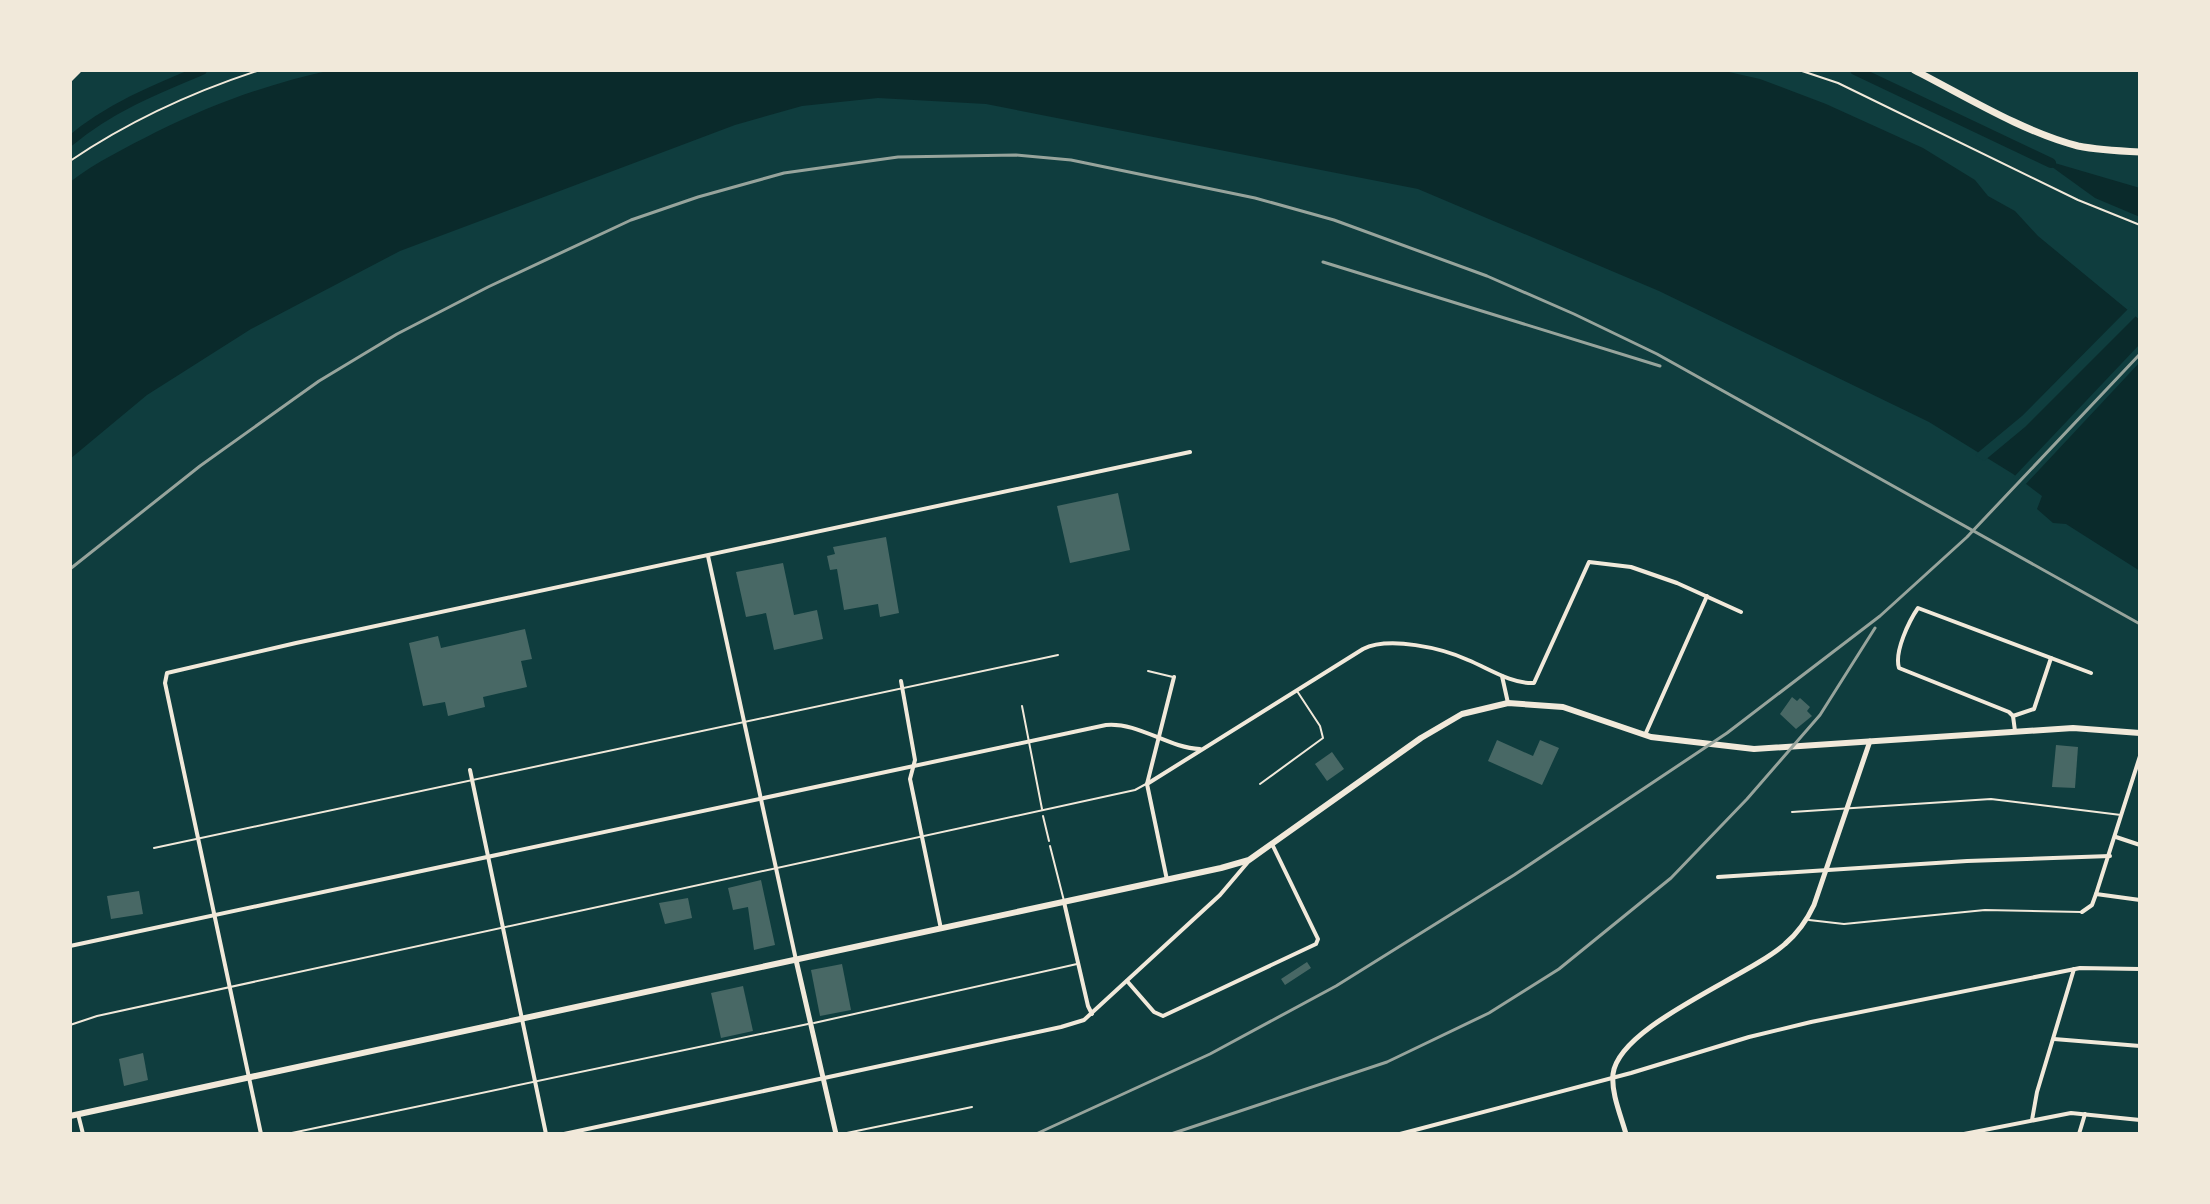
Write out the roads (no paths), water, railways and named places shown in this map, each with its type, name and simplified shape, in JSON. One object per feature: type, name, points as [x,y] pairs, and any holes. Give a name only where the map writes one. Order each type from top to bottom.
[{"type":"highway","points":[[70,78],[78,70]]},
{"type":"highway","points":[[1914,70],[2021,124],[2064,141],[2096,149],[2140,152]]},
{"type":"main road","points":[[70,1116],[1249,860],[1431,731],[1462,714],[1508,703],[1563,707],[1645,735],[1734,748],[2073,728],[2140,733]]},
{"type":"street","points":[[261,1134],[165,683],[166,675],[185,667],[1190,452]]},
{"type":"street","points":[[708,556],[759,800],[836,1134]]},
{"type":"street","points":[[1147,784],[1378,642],[1447,652],[1502,676],[1531,684],[1536,680],[1589,562],[1631,567],[1741,612]]},
{"type":"street","points":[[1645,735],[1707,596]]},
{"type":"street","points":[[2015,732],[2013,716],[2002,708],[1899,668],[1897,660],[1918,608],[2091,673]]},
{"type":"street","points":[[2013,716],[2034,709],[2051,658]]},
{"type":"street","points":[[1502,676],[1508,703]]},
{"type":"street","points":[[1167,880],[1147,784],[1174,677]]},
{"type":"street","points":[[902,684],[914,765],[910,779],[941,929]]},
{"type":"street","points":[[70,946],[1114,724],[1183,747],[1200,749]]},
{"type":"street","points":[[1626,1134],[1613,1078],[1616,1065],[1647,1028],[1773,953],[1806,920],[1870,741]]},
{"type":"street","points":[[2082,912],[2092,905],[2140,756]]},
{"type":"street","points":[[470,770],[546,1134]]},
{"type":"street","points":[[2115,837],[2140,845]]},
{"type":"street","points":[[1127,981],[1154,1012],[1163,1016],[1316,944],[1318,939],[1272,844]]},
{"type":"street","points":[[1718,877],[2110,856]]},
{"type":"street","points":[[564,1134],[1084,1020],[1220,895],[1249,860]]},
{"type":"street","points":[[2096,894],[2140,900]]},
{"type":"street","points":[[1064,902],[1092,1014]]},
{"type":"street","points":[[2032,1120],[2037,1092],[2074,969]]},
{"type":"street","points":[[1400,1134],[1613,1078],[1749,1037],[2074,969],[2140,969]]},
{"type":"street","points":[[2054,1039],[2140,1046]]},
{"type":"street","points":[[1964,1134],[2071,1113],[2140,1120]]},
{"type":"street","points":[[78,1114],[83,1134]]},
{"type":"street","points":[[2079,1134],[2085,1114]]},
{"type":"lane","points":[[154,848],[902,684],[1058,655]]},
{"type":"lane","points":[[1148,671],[1174,677]]},
{"type":"lane","points":[[1260,784],[1323,738],[1320,726],[1296,690]]},
{"type":"lane","points":[[1022,706],[1042,810]]},
{"type":"lane","points":[[70,1025],[80,1019],[1135,790],[1147,784]]},
{"type":"lane","points":[[1792,812],[1991,799],[2122,815]]},
{"type":"lane","points":[[1050,846],[1064,902]]},
{"type":"lane","points":[[1806,920],[1844,924],[1985,910],[2082,912]]},
{"type":"lane","points":[[287,1134],[1078,964]]},
{"type":"lane","points":[[842,1134],[972,1107]]},
{"type":"water","points":[[332,70],[1720,70],[1760,79],[1826,104],[1923,148],[1975,180],[1988,196],[2015,211],[2038,236],[2140,320],[2140,571],[2066,524],[2053,523],[2037,509],[2042,496],[2013,474],[1929,422],[1659,291],[1418,189],[986,104],[878,98],[802,106],[735,125],[400,251],[251,329],[147,395],[70,459],[70,182],[123,149],[199,112],[264,88]]},
{"type":"water","points":[[2041,159],[2140,188],[2140,217],[2095,198]]},
{"type":"waterway","points":[[70,141],[117,109],[202,70]]},
{"type":"waterway","points":[[1855,70],[2051,163]]},
{"type":"railway","points":[[70,569],[200,466],[319,381],[397,334],[488,287],[631,220],[784,173],[898,157],[1016,155],[1071,160],[1255,198],[1334,220],[1487,276],[1657,354],[2140,624]]},
{"type":"railway","points":[[1323,262],[1660,366]]},
{"type":"railway","points":[[1036,1134],[1210,1054],[1336,986],[1514,875],[1727,733],[1880,616],[1967,537],[2140,354]]},
{"type":"railway","points":[[1171,1134],[1387,1062],[1489,1013],[1559,969],[1671,878],[1747,799],[1820,715],[1875,628]]}]
